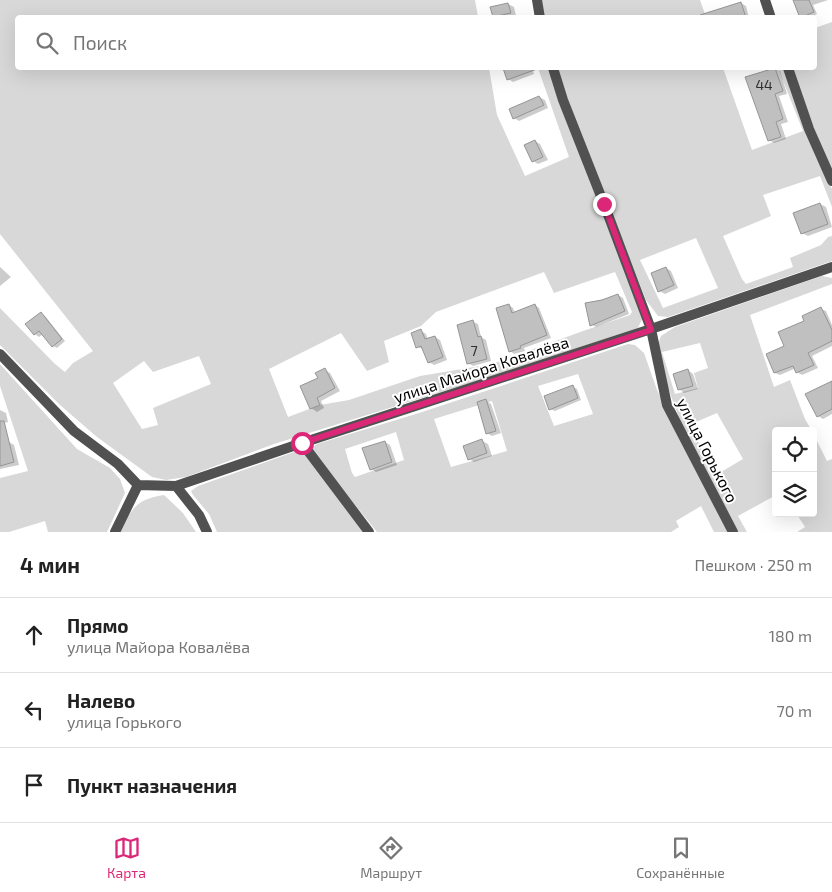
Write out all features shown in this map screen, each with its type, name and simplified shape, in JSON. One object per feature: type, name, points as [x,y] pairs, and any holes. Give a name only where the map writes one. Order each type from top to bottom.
[{"type":"street","points":[[537,0],[540,15]]},
{"type":"street","points":[[765,0],[770,15]]},
{"type":"street","name":"улица Горького","points":[[554,70],[563,100],[651,330],[667,405],[733,532]]},
{"type":"street","points":[[789,70],[808,128],[832,181]]},
{"type":"street","name":"улица Майора Ковалёва","points":[[138,485],[176,486],[302,443],[651,330],[832,267]]},
{"type":"street","points":[[0,354],[74,432],[118,464],[138,485],[115,532]]},
{"type":"street","points":[[302,443],[369,532]]},
{"type":"street","points":[[176,486],[199,515],[207,532]]},
{"type":"shaded area","points":[[0,0],[475,0],[478,15],[15,15],[15,70],[489,70],[497,115],[525,176],[569,157],[539,70],[551,70],[642,319],[638,328],[518,368],[274,444],[186,477],[166,480],[152,477],[97,437],[60,405],[0,345],[0,308],[65,372],[73,363],[93,351],[0,234]],"holes":[[[544,272],[554,293],[615,272],[632,312],[630,315],[492,364],[420,376],[349,400],[320,405],[288,417],[269,369],[341,333],[367,371],[389,362],[384,341],[421,326],[436,312]],[[199,356],[211,384],[153,408],[158,425],[142,429],[113,383],[144,361],[153,372]]]},
{"type":"shaded area","points":[[540,0],[700,0],[705,15],[543,15]]},
{"type":"shaded area","points":[[832,22],[832,171],[811,121],[794,70],[817,70],[817,27]]},
{"type":"shaded area","points":[[558,70],[724,70],[752,150],[803,131],[779,70],[785,70],[816,157],[832,189],[832,207],[820,176],[763,195],[771,216],[723,236],[746,284],[793,267],[790,258],[821,245],[828,237],[832,236],[832,261],[668,317],[658,316],[646,300],[567,99]],"holes":[[[696,238],[718,288],[663,308],[640,260]]]},
{"type":"shaded area","points":[[822,276],[832,278],[832,284],[750,315],[774,387],[790,380],[810,427],[772,427],[772,497],[738,516],[747,532],[738,532],[730,520],[679,418],[666,382],[657,347],[661,336],[675,327]],"holes":[[[700,343],[708,368],[694,373],[698,388],[675,394],[662,352]],[[717,413],[743,459],[716,475],[689,425]]]},
{"type":"shaded area","points":[[628,344],[635,345],[644,353],[657,390],[729,532],[714,532],[701,506],[676,521],[679,527],[671,532],[377,532],[310,449],[317,444],[419,413]],"holes":[[[578,374],[593,414],[554,426],[538,386]],[[492,401],[507,451],[451,467],[434,419]],[[396,432],[404,460],[355,477],[345,449]]]},
{"type":"shaded area","points":[[0,364],[77,449],[110,468],[120,479],[125,493],[107,532],[48,532],[45,521],[9,532],[0,532],[0,478],[28,471],[0,386]]},
{"type":"shaded area","points":[[817,441],[827,461],[832,459],[832,532],[797,532],[805,527],[799,517],[817,517]]},
{"type":"shaded area","points":[[294,452],[304,453],[367,532],[217,532],[209,514],[191,491],[198,486]]},
{"type":"shaded area","points":[[164,495],[183,513],[196,532],[119,532],[136,506],[147,499]]},
{"type":"building","points":[[793,0],[809,0],[814,12],[807,15],[799,15]]},
{"type":"building","points":[[741,2],[745,15],[700,15]]},
{"type":"building","points":[[508,3],[511,13],[492,15],[490,7]]},
{"type":"building","points":[[504,70],[534,70],[507,80]]},
{"type":"building","points":[[768,70],[776,70],[783,91],[775,94],[783,119],[776,122],[781,137],[768,141],[745,77]]},
{"type":"building","points":[[539,96],[544,105],[513,119],[509,109]]},
{"type":"building","points":[[535,140],[543,157],[532,162],[524,145]]},
{"type":"building","points":[[820,203],[828,224],[801,234],[793,213]]},
{"type":"building","points":[[666,267],[674,285],[658,292],[651,273]]},
{"type":"building","points":[[618,294],[625,311],[590,326],[585,303],[602,300]]},
{"type":"building","points":[[509,304],[512,313],[535,304],[547,335],[509,352],[496,308]]},
{"type":"building","points":[[821,307],[832,330],[832,341],[808,353],[814,365],[796,373],[793,366],[774,373],[766,354],[784,346],[778,332],[804,321],[802,316]]},
{"type":"building","points":[[41,312],[62,339],[52,347],[39,331],[34,335],[25,324]]},
{"type":"building","points":[[473,320],[478,337],[481,336],[487,359],[467,364],[457,325]]},
{"type":"building","points":[[421,329],[425,339],[435,336],[443,357],[428,363],[421,346],[416,348],[411,333]]},
{"type":"building","points":[[325,368],[335,388],[317,398],[320,405],[310,409],[300,386],[318,378],[315,373]]},
{"type":"building","points":[[688,369],[693,386],[678,390],[673,374]]},
{"type":"building","points":[[832,381],[832,409],[817,417],[805,394]]},
{"type":"building","points":[[573,385],[578,398],[549,410],[544,396]]},
{"type":"building","points":[[486,399],[496,431],[486,434],[477,402]]},
{"type":"building","points":[[0,421],[4,421],[14,462],[0,466]]},
{"type":"building","points":[[482,439],[487,453],[468,460],[463,446]]},
{"type":"building","points":[[385,441],[392,462],[370,470],[362,448]]},
{"type":"route","points":[[302,443],[651,330],[604,204]]}]
